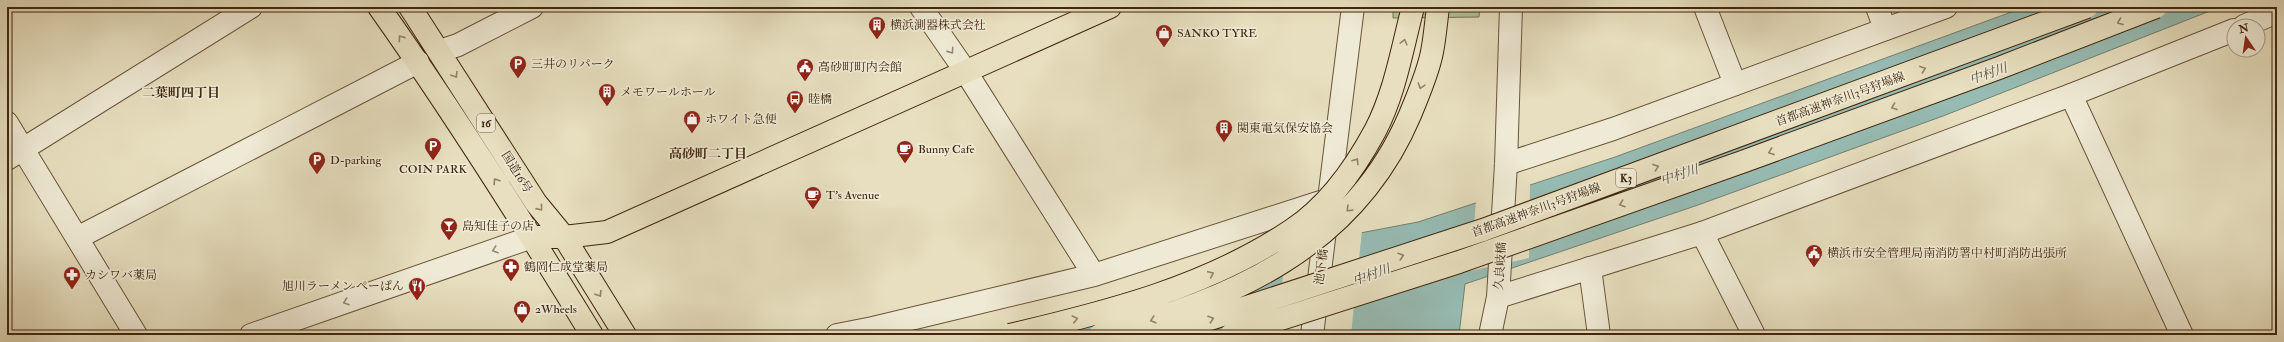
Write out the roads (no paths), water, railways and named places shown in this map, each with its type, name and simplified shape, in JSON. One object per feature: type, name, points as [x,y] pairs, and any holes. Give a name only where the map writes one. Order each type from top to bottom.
[{"type":"main road","name":"国道16号","points":[[379,7],[418,62],[532,237],[592,335]]},
{"type":"main road","name":"国道16号","points":[[410,7],[440,51],[536,203],[564,237],[625,335]]},
{"type":"main road","points":[[532,237],[564,237],[607,232],[1110,7]]},
{"type":"main road","points":[[1010,335],[1101,313],[1188,284],[1244,258],[1293,230],[1320,206],[1348,175],[1375,131],[1394,84],[1413,7]]},
{"type":"main road","points":[[1100,335],[1156,320],[1206,301],[1290,259],[1320,237],[1354,204],[1383,167],[1400,139],[1417,98],[1432,53],[1438,7]]},
{"type":"main road","name":"首都高速神奈川3号狩場線","points":[[1161,335],[1490,227],[2087,7]]},
{"type":"main road","name":"首都高速神奈川3号狩場線","points":[[1231,335],[1459,262],[1742,162],[1999,68],[2156,7]]},
{"type":"street","points":[[15,154],[250,7]]},
{"type":"street","points":[[440,51],[458,45],[532,7]]},
{"type":"street","points":[[920,7],[966,72],[1094,275]]},
{"type":"street","name":"池下橋","points":[[1312,335],[1353,7]]},
{"type":"street","name":"久良岐橋","points":[[1490,335],[1498,298],[1506,164],[1511,7]]},
{"type":"street","points":[[1704,7],[1735,84]]},
{"type":"street","points":[[1876,7],[1885,29]]},
{"type":"street","points":[[1506,164],[1613,128],[1946,7]]},
{"type":"street","points":[[2263,18],[2277,12]]},
{"type":"street","points":[[1498,298],[1702,233],[2071,95],[2226,33]]},
{"type":"street","points":[[77,238],[418,62]]},
{"type":"street","points":[[2071,95],[2182,335]]},
{"type":"street","points":[[7,123],[15,154],[77,238],[136,335]]},
{"type":"street","points":[[837,335],[873,328],[1094,275],[1330,199]]},
{"type":"street","points":[[1702,233],[1754,335]]},
{"type":"street","points":[[251,335],[532,237]]},
{"type":"street","points":[[1590,268],[1599,335]]},
{"type":"water","name":"中村川","points":[[2025,7],[2220,7],[1943,116],[1698,205],[1465,284],[1459,335],[1344,335],[1345,327],[1324,335],[984,335],[1271,250],[1418,222],[1615,157]]},
{"type":"place","name":"横浜測器株式会社","points":[[877,40]]},
{"type":"place","name":"SANKO TYRE","points":[[1164,48]]},
{"type":"place","name":"三井のリパーク","points":[[518,79]]},
{"type":"place","name":"高砂町町内会館","points":[[805,82]]},
{"type":"place","name":"メモワールホール","points":[[607,107]]},
{"type":"place","name":"睦橋","points":[[795,114]]},
{"type":"place","name":"ホワイト急便","points":[[692,134]]},
{"type":"place","name":"関東電気保安協会","points":[[1224,143]]},
{"type":"place","name":"COIN PARK","points":[[433,161]]},
{"type":"place","name":"Bunny Cafe","points":[[905,164]]},
{"type":"place","name":"D-parking","points":[[317,175]]},
{"type":"place","name":"T's Avenue","points":[[813,210]]},
{"type":"place","name":"島知佳子の店","points":[[449,241]]},
{"type":"place","name":"横浜市安全管理局南消防署中村町消防出張所","points":[[1814,268]]},
{"type":"place","name":"鶴岡仁成堂薬局","points":[[511,282]]},
{"type":"place","name":"カシワバ薬局","points":[[72,290]]},
{"type":"place","name":"旭川ラーメン ぺーぱん","points":[[417,301]]},
{"type":"place","name":"2Wheels","points":[[522,324]]},
{"type":"district","name":"二葉町四丁目","points":[[181,92]]},
{"type":"district","name":"高砂町二丁目","points":[[708,153]]}]
